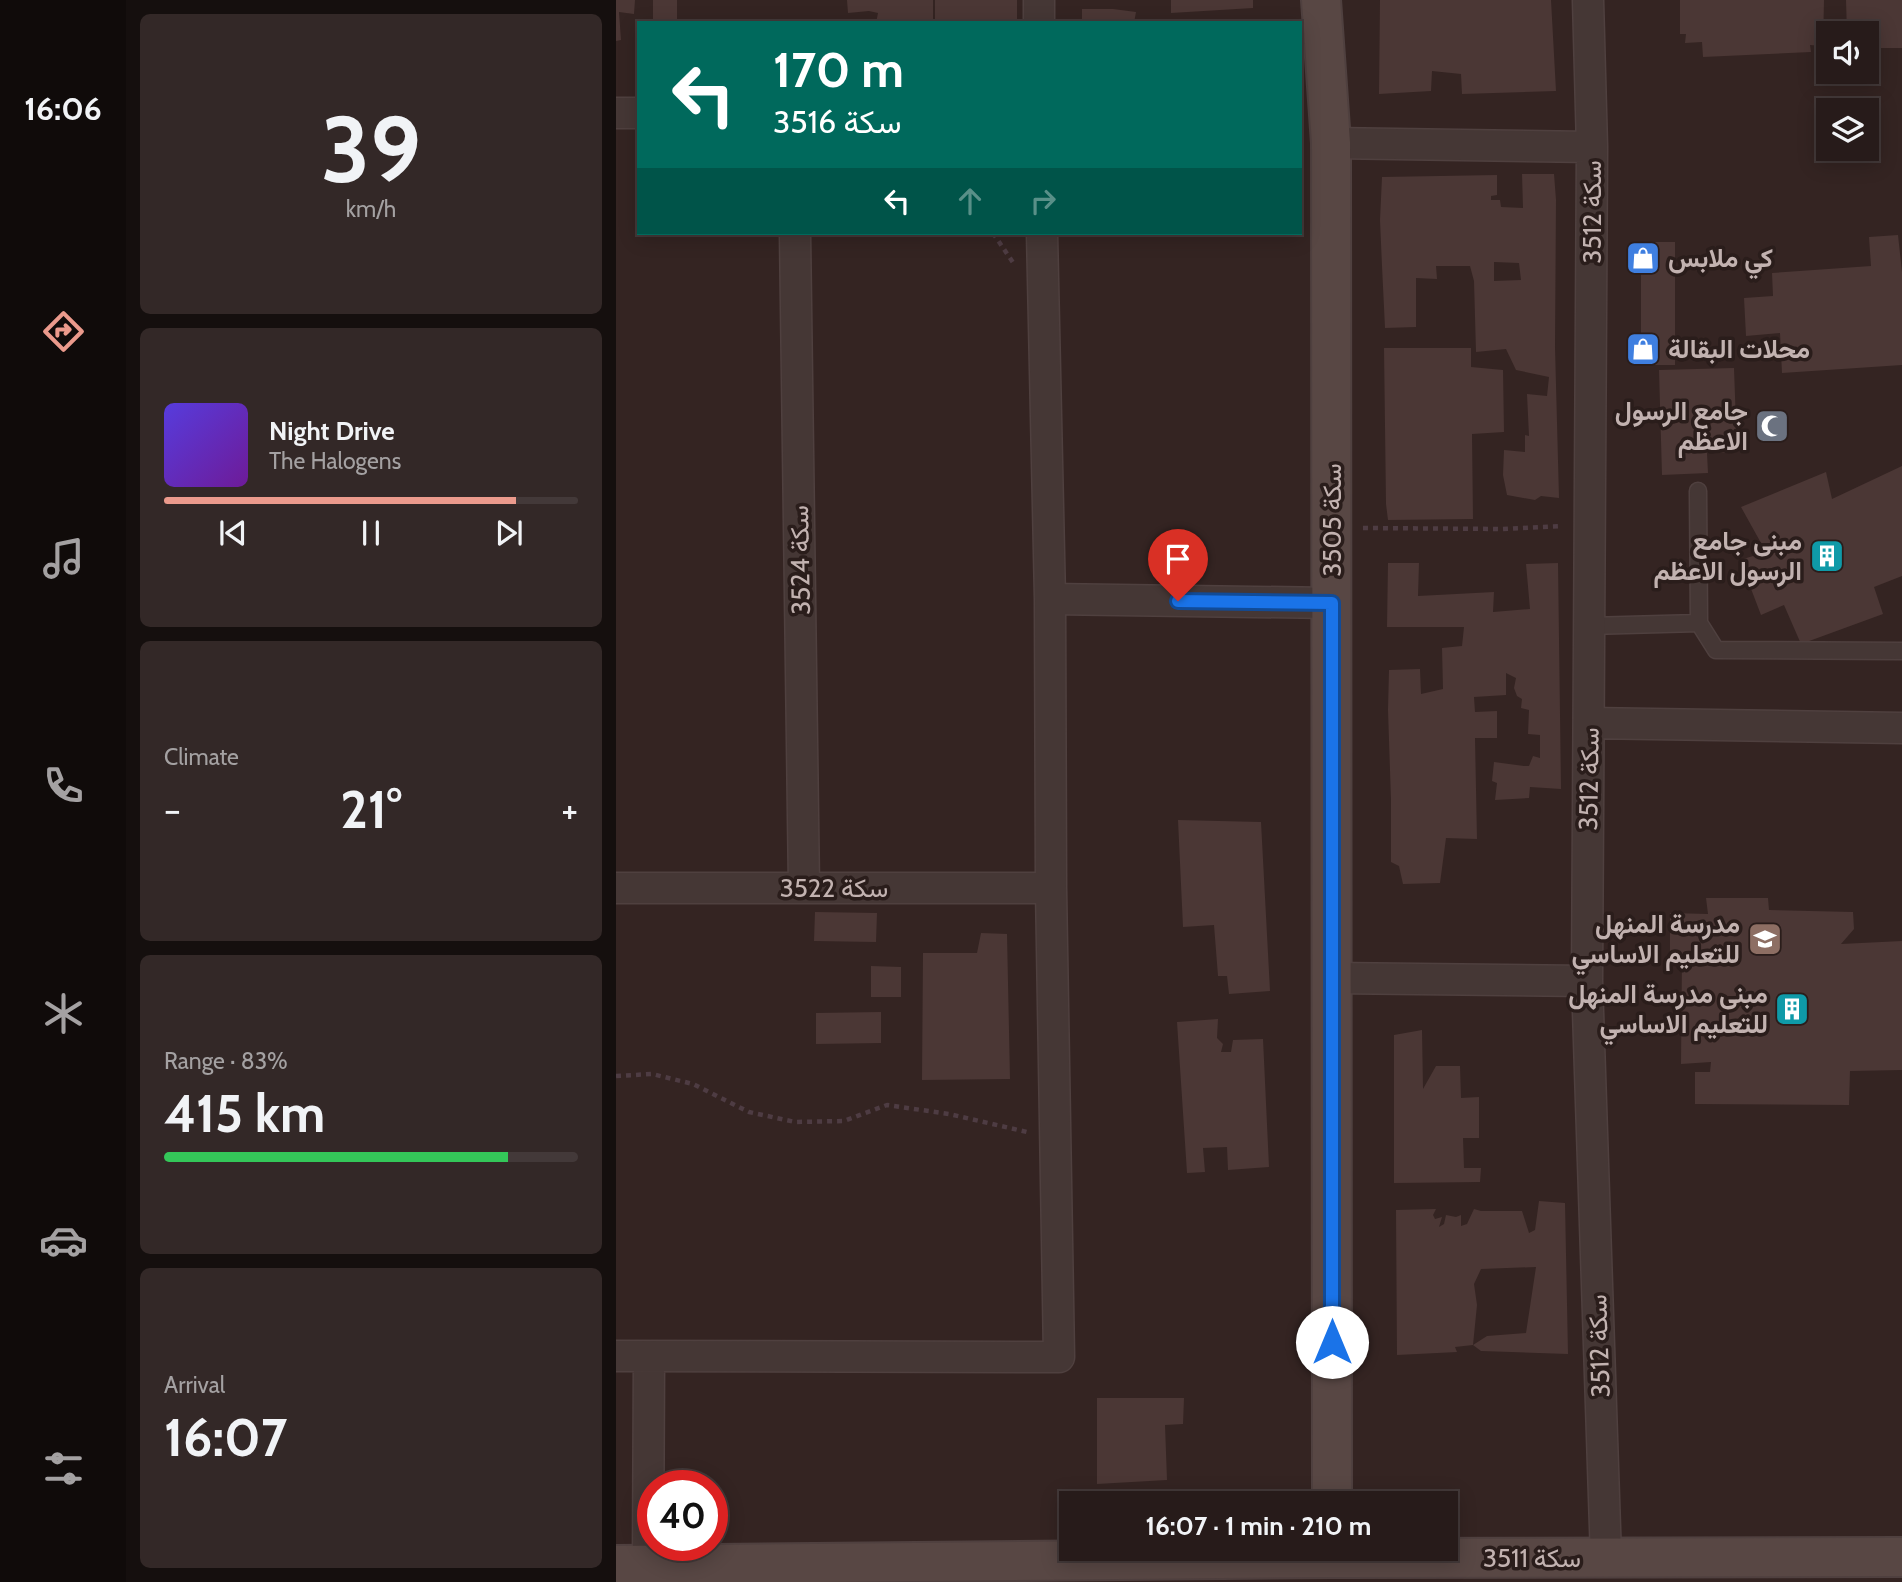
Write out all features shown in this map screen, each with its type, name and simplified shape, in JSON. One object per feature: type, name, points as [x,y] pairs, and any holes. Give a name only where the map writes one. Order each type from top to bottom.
[{"type":"street","points":[[1039,0],[1039,21]]},
{"type":"street","name":"سكة 3505","points":[[1321,0],[1331,143],[1332,1491]]},
{"type":"street","name":"سكة 3512","points":[[1588,0],[1592,147],[1587,981],[1606,1558]]},
{"type":"street","points":[[616,113],[637,113]]},
{"type":"street","points":[[1331,143],[1592,147]]},
{"type":"street","name":"سكة 3524","points":[[796,235],[804,888]]},
{"type":"street","points":[[616,1356],[1059,1357],[1051,888],[1051,598],[1042,235]]},
{"type":"street","points":[[1051,598],[1332,603]]},
{"type":"street","points":[[1589,723],[1902,728]]},
{"type":"street","name":"سكة 3522","points":[[616,888],[1051,888]]},
{"type":"street","points":[[1332,978],[1587,981]]},
{"type":"street","points":[[632,1565],[649,1357]]},
{"type":"street","name":"سكة 3511","points":[[632,1565],[947,1572],[1606,1558],[1847,1570],[1902,1557]]},
{"type":"lane","points":[[1698,491],[1699,623],[1716,650],[1902,651]]},
{"type":"lane","points":[[1590,626],[1699,623]]},
{"type":"path","points":[[1332,528],[1502,530],[1590,524]]},
{"type":"path","points":[[616,1076],[652,1074],[693,1084],[749,1112],[795,1122],[844,1121],[887,1105],[949,1114],[1055,1139]]},
{"type":"building","points":[[616,0],[635,0],[634,14],[619,12],[621,40],[616,41]]},
{"type":"building","points":[[653,0],[677,0],[677,21],[653,21]]},
{"type":"building","points":[[847,0],[933,0],[933,21],[876,21],[878,13],[848,13]]},
{"type":"building","points":[[935,0],[1017,0],[1017,21],[935,21]]},
{"type":"building","points":[[1171,0],[1253,0],[1253,8],[1171,13]]},
{"type":"building","points":[[1380,0],[1551,0],[1556,91],[1462,94],[1461,74],[1432,71],[1431,91],[1379,94]]},
{"type":"building","points":[[1680,0],[1824,0],[1824,21],[1816,21],[1816,45],[1810,45],[1811,52],[1703,57],[1702,42],[1685,43],[1686,34],[1680,34]]},
{"type":"building","points":[[1846,0],[1902,0],[1902,48],[1879,48],[1879,21],[1847,21]]},
{"type":"building","points":[[1082,9],[1136,12],[1134,21],[1082,21]]},
{"type":"building","points":[[1522,174],[1554,174],[1559,498],[1541,496],[1535,500],[1507,495],[1503,475],[1504,450],[1525,452],[1525,435],[1529,436],[1527,394],[1547,396],[1549,377],[1516,370],[1506,349],[1476,352],[1474,281],[1470,266],[1436,266],[1437,279],[1416,278],[1416,327],[1385,328],[1380,220],[1382,177],[1497,175],[1497,195],[1491,196],[1491,200],[1500,200],[1501,207],[1523,208]],"holes":[[[1494,262],[1519,263],[1521,280],[1494,281]]]},
{"type":"building","points":[[1898,235],[1902,272],[1902,365],[1782,373],[1780,333],[1746,336],[1744,298],[1773,296],[1772,273],[1871,266],[1869,237]]},
{"type":"building","points":[[1641,242],[1675,242],[1675,365],[1641,365]]},
{"type":"building","points":[[1384,348],[1471,348],[1471,367],[1503,370],[1504,432],[1472,434],[1473,519],[1388,520]]},
{"type":"building","points":[[1734,368],[1737,452],[1707,453],[1708,473],[1662,475],[1659,370]]},
{"type":"building","name":"مبنى جامع الرسول الاعظم","points":[[1902,466],[1902,576],[1874,587],[1883,614],[1801,644],[1784,605],[1761,615],[1740,560],[1766,552],[1741,507],[1826,472],[1832,499]]},
{"type":"building","points":[[1388,563],[1419,563],[1418,596],[1494,592],[1493,612],[1530,609],[1526,564],[1558,563],[1561,789],[1530,787],[1529,798],[1495,800],[1497,783],[1492,781],[1494,762],[1529,766],[1533,756],[1540,758],[1540,735],[1528,734],[1529,710],[1521,708],[1522,699],[1517,696],[1514,688],[1516,678],[1506,673],[1506,695],[1474,697],[1475,712],[1497,711],[1497,738],[1475,738],[1477,839],[1446,838],[1440,883],[1403,884],[1399,866],[1391,862],[1389,670],[1420,669],[1421,694],[1443,689],[1442,648],[1462,646],[1464,627],[1387,627]]},
{"type":"building","points":[[1178,820],[1261,822],[1270,991],[1229,994],[1227,976],[1218,976],[1214,925],[1183,927]]},
{"type":"building","name":"مبنى مدرسة المنهل للتعليم الاساسي","points":[[1706,898],[1768,898],[1769,910],[1853,912],[1854,929],[1841,944],[1902,941],[1902,1070],[1850,1071],[1849,1105],[1695,1104],[1695,1072],[1710,1072],[1711,1062],[1681,1064],[1682,957],[1670,956],[1670,913],[1708,914]]},
{"type":"building","points":[[815,912],[877,913],[876,942],[814,941]]},
{"type":"building","points":[[981,933],[1007,934],[1010,1079],[922,1080],[923,953],[977,953]]},
{"type":"building","points":[[871,966],[901,967],[901,997],[871,997]]},
{"type":"building","points":[[881,1012],[881,1043],[816,1044],[816,1013]]},
{"type":"building","points":[[1218,1019],[1217,1038],[1223,1044],[1221,1052],[1231,1052],[1233,1040],[1263,1039],[1269,1167],[1228,1170],[1227,1147],[1203,1148],[1205,1172],[1187,1173],[1177,1022]]},
{"type":"building","points":[[1422,1030],[1423,1089],[1436,1066],[1460,1066],[1461,1098],[1479,1097],[1479,1138],[1463,1138],[1464,1168],[1481,1168],[1480,1182],[1394,1183],[1394,1035]]},
{"type":"building","points":[[1539,1201],[1565,1203],[1568,1354],[1481,1351],[1473,1345],[1455,1347],[1457,1352],[1397,1355],[1396,1210],[1436,1209],[1433,1215],[1435,1219],[1442,1217],[1439,1227],[1444,1224],[1446,1215],[1461,1215],[1461,1226],[1467,1224],[1474,1209],[1522,1211],[1529,1233],[1535,1230]],"holes":[[[1536,1267],[1526,1333],[1487,1336],[1473,1345],[1477,1305],[1474,1284],[1481,1269]]]},
{"type":"building","points":[[1097,1398],[1184,1398],[1183,1424],[1165,1425],[1167,1480],[1097,1484]]},
{"type":"place","name":"كي ملابس","points":[[1643,258]]},
{"type":"place","name":"محلات البقالة","points":[[1643,349]]},
{"type":"place","name":"جامع الرسول الاعظم","points":[[1772,426]]},
{"type":"place","name":"مبنى جامع الرسول الاعظم","points":[[1827,556]]},
{"type":"place","name":"مدرسة المنهل للتعليم الاساسي","points":[[1765,939]]},
{"type":"place","name":"مبنى مدرسة المنهل للتعليم الاساسي","points":[[1792,1009]]},
{"type":"route","points":[[1178,601],[1332,603],[1332,1342]]}]
